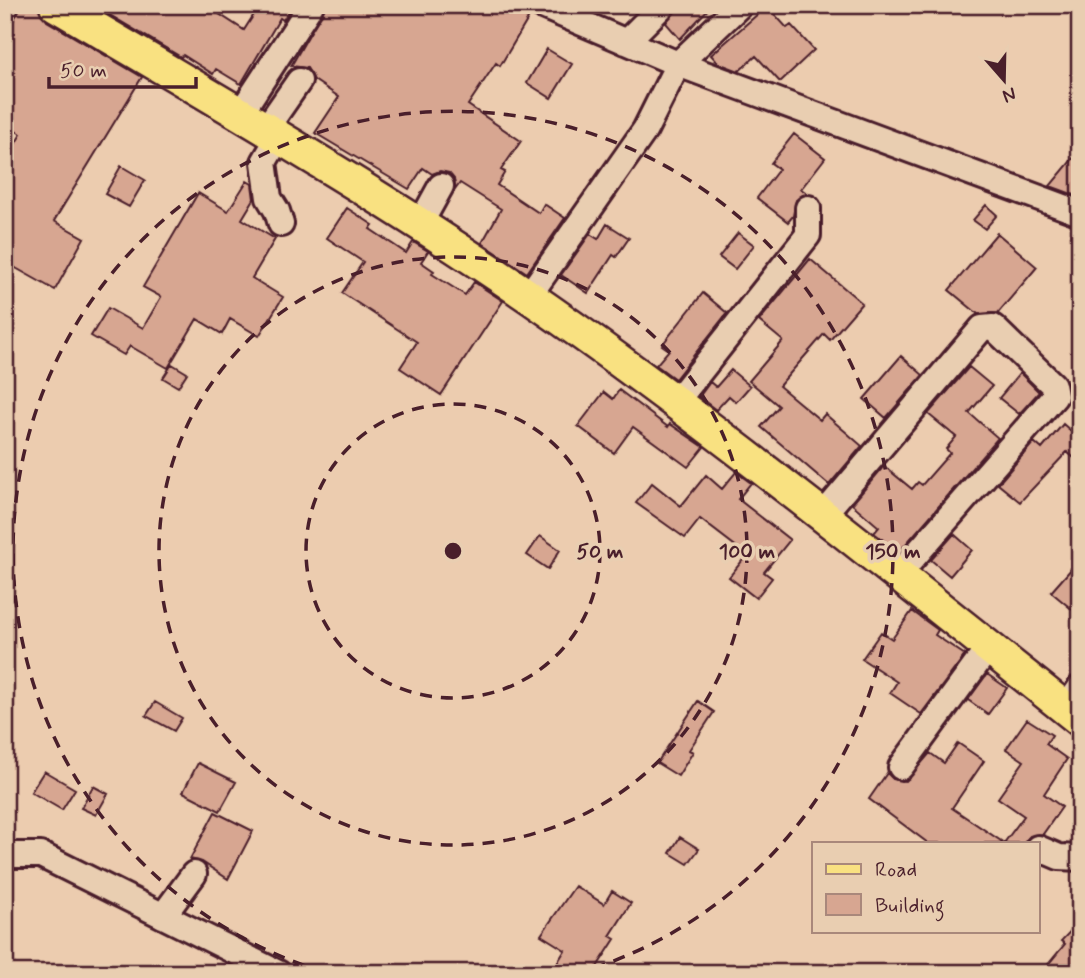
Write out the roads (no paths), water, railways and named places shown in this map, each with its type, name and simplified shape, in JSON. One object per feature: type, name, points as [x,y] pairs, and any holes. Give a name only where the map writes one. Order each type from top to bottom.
[{"type":"main road","points":[[56,5],[261,127],[528,297],[675,403],[823,515],[989,647],[1075,705]]},
{"type":"street","points":[[281,224],[269,198],[261,127],[311,5]]},
{"type":"street","points":[[540,5],[678,64],[1080,213]]},
{"type":"street","points":[[626,42],[663,5]]},
{"type":"street","points":[[528,297],[645,130],[678,64],[740,5]]},
{"type":"street","points":[[261,127],[299,81]]},
{"type":"street","points":[[419,226],[441,186]]},
{"type":"street","points":[[675,403],[808,235],[808,208]]},
{"type":"street","points":[[823,515],[982,328],[993,327],[1053,385],[1055,396],[898,575]]},
{"type":"street","points":[[901,767],[989,647]]},
{"type":"street","points":[[1040,849],[1059,857],[1080,858]]},
{"type":"street","points":[[5,855],[41,855],[278,973]]},
{"type":"street","points":[[163,916],[194,874]]}]
